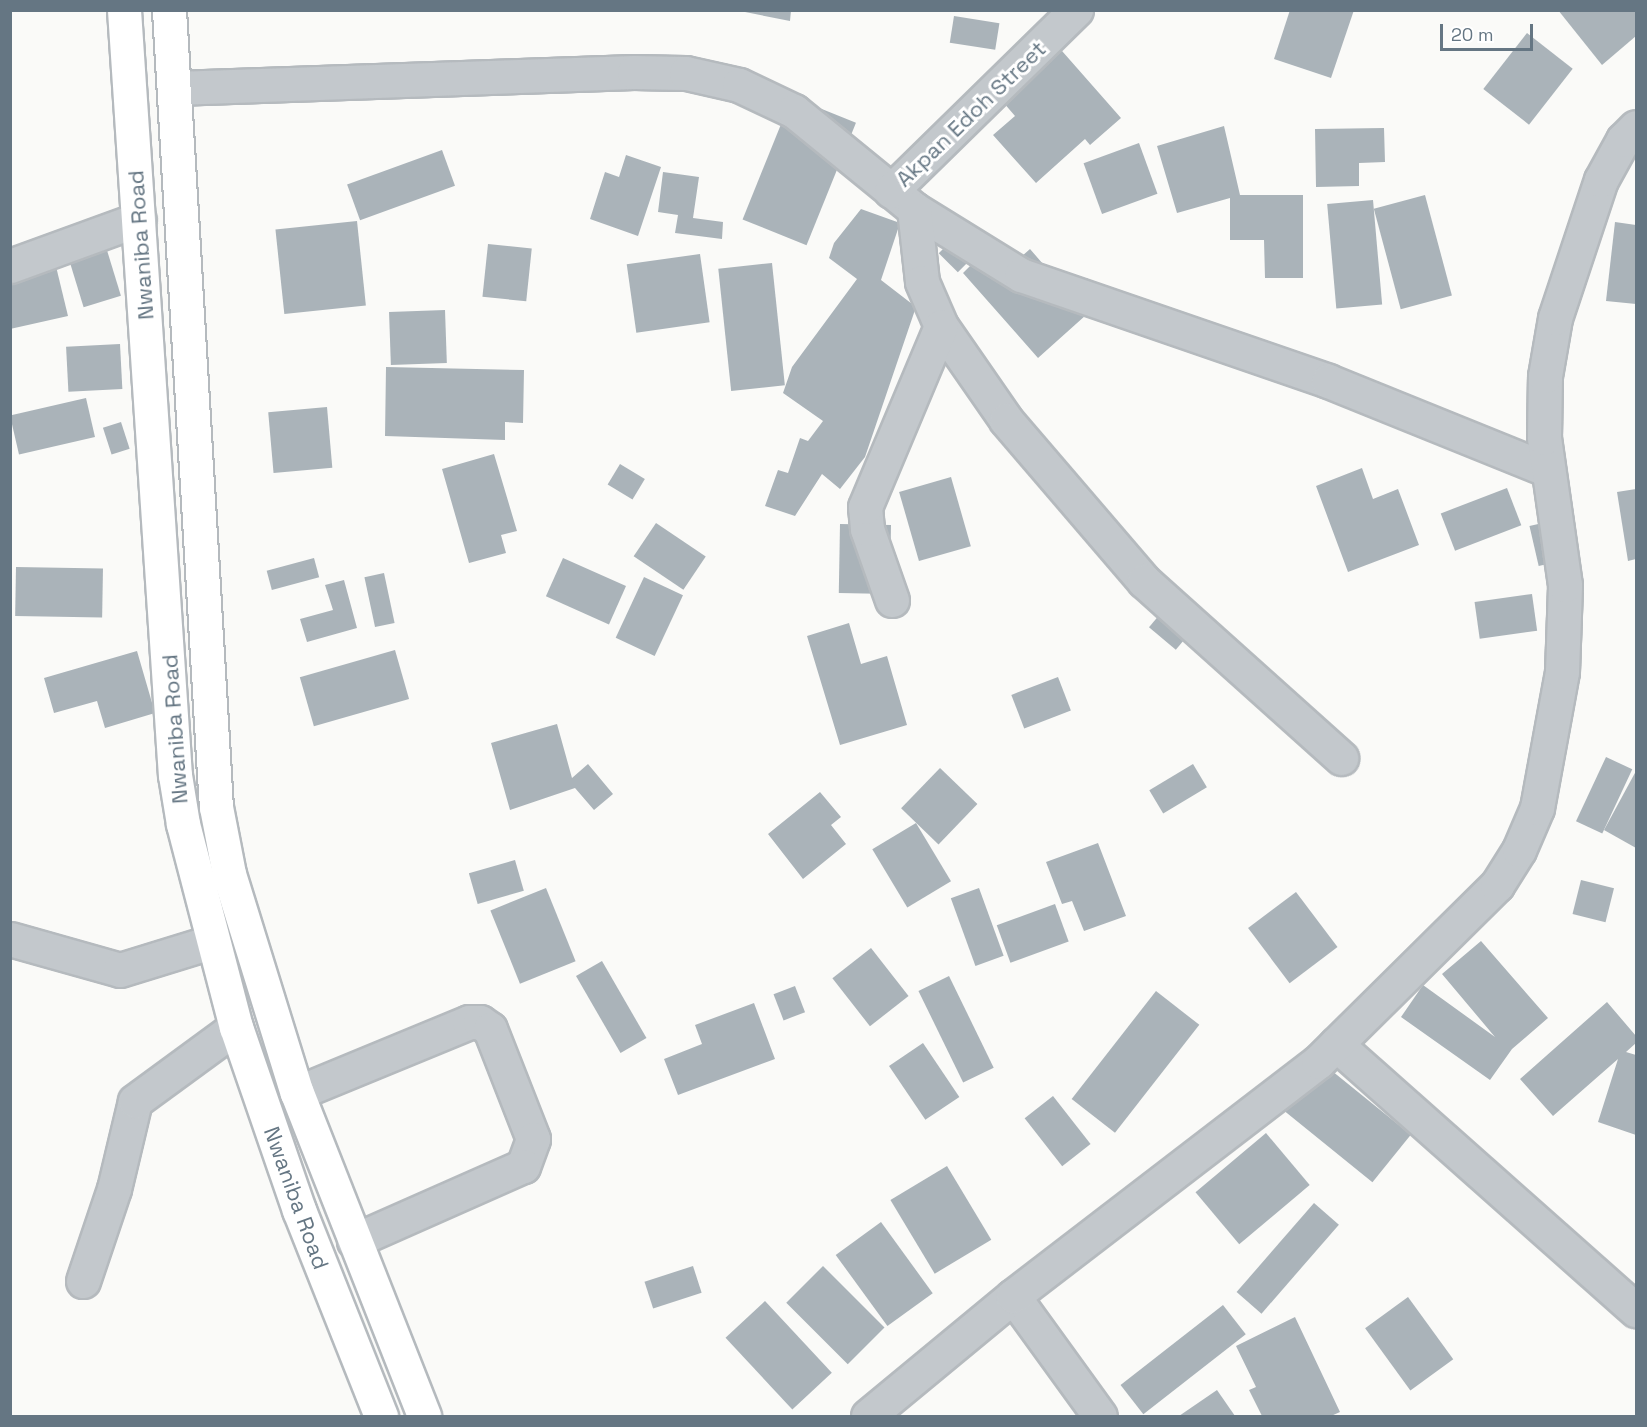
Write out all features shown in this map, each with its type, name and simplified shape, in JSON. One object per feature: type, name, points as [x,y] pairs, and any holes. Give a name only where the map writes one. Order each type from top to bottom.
[{"type":"main road","name":"Nwaniba Road","points":[[124,10],[175,775],[211,942],[236,1027],[299,1210],[381,1416]]},
{"type":"main road","points":[[169,10],[216,807],[230,874],[297,1093],[424,1416]]},
{"type":"street","name":"Akpan Edoh Street","points":[[903,200],[1076,10]]},
{"type":"street","points":[[175,88],[686,73],[739,85],[794,111],[903,200],[1021,275],[1328,381],[1548,470]]},
{"type":"street","points":[[868,1416],[1013,1296],[1336,1044],[1497,885],[1520,850],[1537,808],[1562,672],[1565,585],[1548,470],[1545,376],[1555,318],[1601,180],[1623,140],[1636,127]]},
{"type":"street","points":[[903,200],[922,282],[941,327],[1006,420],[1144,581],[1341,758]]},
{"type":"street","points":[[10,266],[139,219]]},
{"type":"street","points":[[892,600],[867,529],[865,507],[941,327]]},
{"type":"street","points":[[10,939],[120,970],[211,942]]},
{"type":"street","points":[[297,1093],[469,1022],[480,1022],[490,1029],[533,1138],[523,1166],[354,1241]]},
{"type":"street","points":[[83,1281],[114,1189],[135,1101],[236,1027]]},
{"type":"street","points":[[1336,1044],[1636,1310]]},
{"type":"street","points":[[1013,1296],[1100,1416]]},
{"type":"building","points":[[735,10],[791,10],[790,21]]},
{"type":"building","points":[[1290,10],[1354,10],[1331,78],[1274,59]]},
{"type":"building","points":[[1558,10],[1636,10],[1636,36],[1602,65]]},
{"type":"building","points":[[954,16],[999,23],[995,50],[950,43]]},
{"type":"building","points":[[1527,33],[1573,69],[1529,125],[1483,89]]},
{"type":"building","points":[[1055,43],[1121,118],[1090,145],[1085,139],[1036,183],[993,135],[1015,116],[997,95]]},
{"type":"building","points":[[792,97],[856,123],[807,245],[743,219]]},
{"type":"building","points":[[1224,126],[1240,195],[1303,195],[1303,278],[1265,278],[1264,240],[1230,240],[1230,198],[1177,213],[1157,146]]},
{"type":"building","points":[[1384,128],[1385,162],[1359,163],[1359,186],[1316,187],[1315,129]]},
{"type":"building","points":[[1139,143],[1157,194],[1102,214],[1084,163]]},
{"type":"building","points":[[442,150],[455,186],[360,220],[347,185]]},
{"type":"building","points":[[626,155],[661,167],[638,236],[590,219],[605,172],[619,177]]},
{"type":"building","points":[[663,172],[699,177],[693,218],[723,222],[722,239],[675,233],[678,215],[658,212]]},
{"type":"building","points":[[1425,195],[1452,295],[1401,309],[1374,209]]},
{"type":"building","points":[[1373,200],[1382,305],[1336,309],[1327,204]]},
{"type":"building","points":[[861,209],[900,223],[881,280],[916,307],[865,457],[840,489],[822,474],[795,516],[765,506],[778,470],[788,473],[800,438],[808,441],[823,421],[783,393],[792,367],[857,279],[829,258],[834,243]]},
{"type":"building","points":[[357,221],[366,306],[284,314],[275,230]]},
{"type":"building","points":[[1615,222],[1636,225],[1636,304],[1606,301]]},
{"type":"building","points":[[955,237],[974,256],[958,272],[939,253]]},
{"type":"building","points":[[488,244],[532,249],[526,301],[482,297]]},
{"type":"building","points":[[106,247],[121,296],[84,307],[69,258]]},
{"type":"building","points":[[1030,249],[1069,294],[1087,278],[1105,298],[1038,358],[963,273],[978,258],[996,279]]},
{"type":"building","points":[[53,254],[68,316],[10,329],[10,263]]},
{"type":"building","points":[[700,254],[710,322],[636,333],[627,264]]},
{"type":"building","points":[[772,263],[785,385],[731,391],[718,269]]},
{"type":"building","points":[[445,310],[447,363],[391,365],[389,312]]},
{"type":"building","points":[[120,344],[122,389],[68,392],[66,347]]},
{"type":"building","points":[[386,367],[524,370],[523,423],[505,422],[505,440],[385,436]]},
{"type":"building","points":[[86,398],[95,437],[19,455],[10,416]]},
{"type":"building","points":[[327,407],[332,468],[274,473],[268,412]]},
{"type":"building","points":[[121,422],[130,449],[112,455],[103,428]]},
{"type":"building","points":[[494,454],[517,531],[501,535],[506,553],[469,563],[442,469]]},
{"type":"building","points":[[620,464],[645,479],[632,500],[608,485]]},
{"type":"building","points":[[1362,468],[1373,499],[1398,489],[1419,545],[1348,572],[1316,486]]},
{"type":"building","points":[[951,477],[971,546],[919,561],[899,492]]},
{"type":"building","points":[[1507,488],[1521,525],[1455,551],[1441,513]]},
{"type":"building","points":[[1636,489],[1636,559],[1628,561],[1617,492]]},
{"type":"building","points":[[1547,522],[1556,562],[1539,566],[1529,526]]},
{"type":"building","points":[[656,523],[706,557],[683,590],[634,556]]},
{"type":"building","points":[[840,524],[891,525],[890,594],[839,593]]},
{"type":"building","points":[[314,558],[319,577],[272,590],[267,571]]},
{"type":"building","points":[[563,558],[626,586],[609,624],[546,596]]},
{"type":"building","points":[[16,567],[103,569],[102,618],[15,616]]},
{"type":"building","points":[[384,573],[395,623],[375,627],[364,577]]},
{"type":"building","points":[[644,577],[683,595],[655,656],[616,638]]},
{"type":"building","points":[[344,580],[357,628],[307,642],[300,619],[333,610],[325,585]]},
{"type":"building","points":[[1532,594],[1537,631],[1480,639],[1475,602]]},
{"type":"building","points":[[1176,595],[1203,617],[1176,650],[1149,627]]},
{"type":"building","points":[[849,623],[861,664],[887,656],[907,725],[840,745],[807,636]]},
{"type":"building","points":[[395,650],[409,699],[314,726],[300,677]]},
{"type":"building","points":[[137,651],[155,713],[105,728],[97,701],[54,713],[44,678]]},
{"type":"building","points":[[1058,677],[1071,711],[1024,729],[1011,695]]},
{"type":"building","points":[[557,724],[572,778],[588,764],[613,794],[594,810],[575,788],[510,810],[491,743]]},
{"type":"building","points":[[1606,757],[1632,769],[1602,834],[1576,821]]},
{"type":"building","points":[[1193,764],[1207,787],[1163,813],[1149,790]]},
{"type":"building","points":[[940,768],[977,804],[939,844],[901,808]]},
{"type":"building","points":[[1636,771],[1636,848],[1604,830]]},
{"type":"building","points":[[820,792],[841,817],[831,825],[846,844],[803,879],[768,834]]},
{"type":"building","points":[[916,823],[951,881],[907,908],[872,849]]},
{"type":"building","points":[[1098,843],[1126,916],[1084,931],[1072,901],[1062,904],[1046,862]]},
{"type":"building","points":[[515,860],[524,891],[478,904],[469,873]]},
{"type":"building","points":[[1581,880],[1614,888],[1606,922],[1573,914]]},
{"type":"building","points":[[546,888],[576,961],[520,984],[490,910]]},
{"type":"building","points":[[979,888],[1004,956],[975,966],[951,898]]},
{"type":"building","points":[[1296,892],[1338,947],[1290,983],[1248,928]]},
{"type":"building","points":[[1055,904],[1069,942],[1010,963],[997,925]]},
{"type":"building","points":[[1481,941],[1548,1018],[1512,1049],[1490,1080],[1401,1017],[1423,985],[1495,1037],[1442,974]]},
{"type":"building","points":[[871,948],[909,996],[870,1026],[832,978]]},
{"type":"building","points":[[602,961],[646,1038],[621,1053],[576,976]]},
{"type":"building","points":[[949,976],[994,1068],[963,1083],[918,991]]},
{"type":"building","points":[[795,986],[805,1012],[784,1020],[774,994]]},
{"type":"building","points":[[1156,991],[1199,1025],[1115,1133],[1072,1099]]},
{"type":"building","points":[[1607,1002],[1636,1036],[1636,1043],[1626,1052],[1636,1055],[1636,1135],[1598,1122],[1618,1059],[1553,1116],[1520,1079]]},
{"type":"building","points":[[754,1003],[775,1059],[678,1095],[664,1059],[702,1044],[695,1025]]},
{"type":"building","points":[[923,1043],[959,1097],[925,1120],[889,1066]]},
{"type":"building","points":[[1316,1058],[1411,1135],[1372,1182],[1278,1105]]},
{"type":"building","points":[[1053,1096],[1091,1144],[1062,1166],[1025,1118]]},
{"type":"building","points":[[1266,1133],[1310,1185],[1239,1244],[1196,1192]]},
{"type":"building","points":[[947,1166],[991,1240],[935,1274],[890,1200]]},
{"type":"building","points":[[1314,1203],[1339,1225],[1261,1314],[1237,1292]]},
{"type":"building","points":[[881,1222],[933,1293],[887,1326],[836,1255]]},
{"type":"building","points":[[693,1266],[702,1293],[653,1308],[644,1282]]},
{"type":"building","points":[[823,1266],[885,1328],[848,1364],[786,1303]]},
{"type":"building","points":[[1408,1297],[1453,1359],[1410,1390],[1365,1328]]},
{"type":"building","points":[[765,1301],[832,1373],[792,1410],[726,1338]]},
{"type":"building","points":[[1223,1305],[1246,1334],[1143,1414],[1121,1385]]},
{"type":"building","points":[[1295,1317],[1340,1412],[1331,1416],[1262,1416],[1249,1390],[1256,1387],[1236,1346]]},
{"type":"building","points":[[1217,1390],[1235,1416],[1179,1416]]}]
